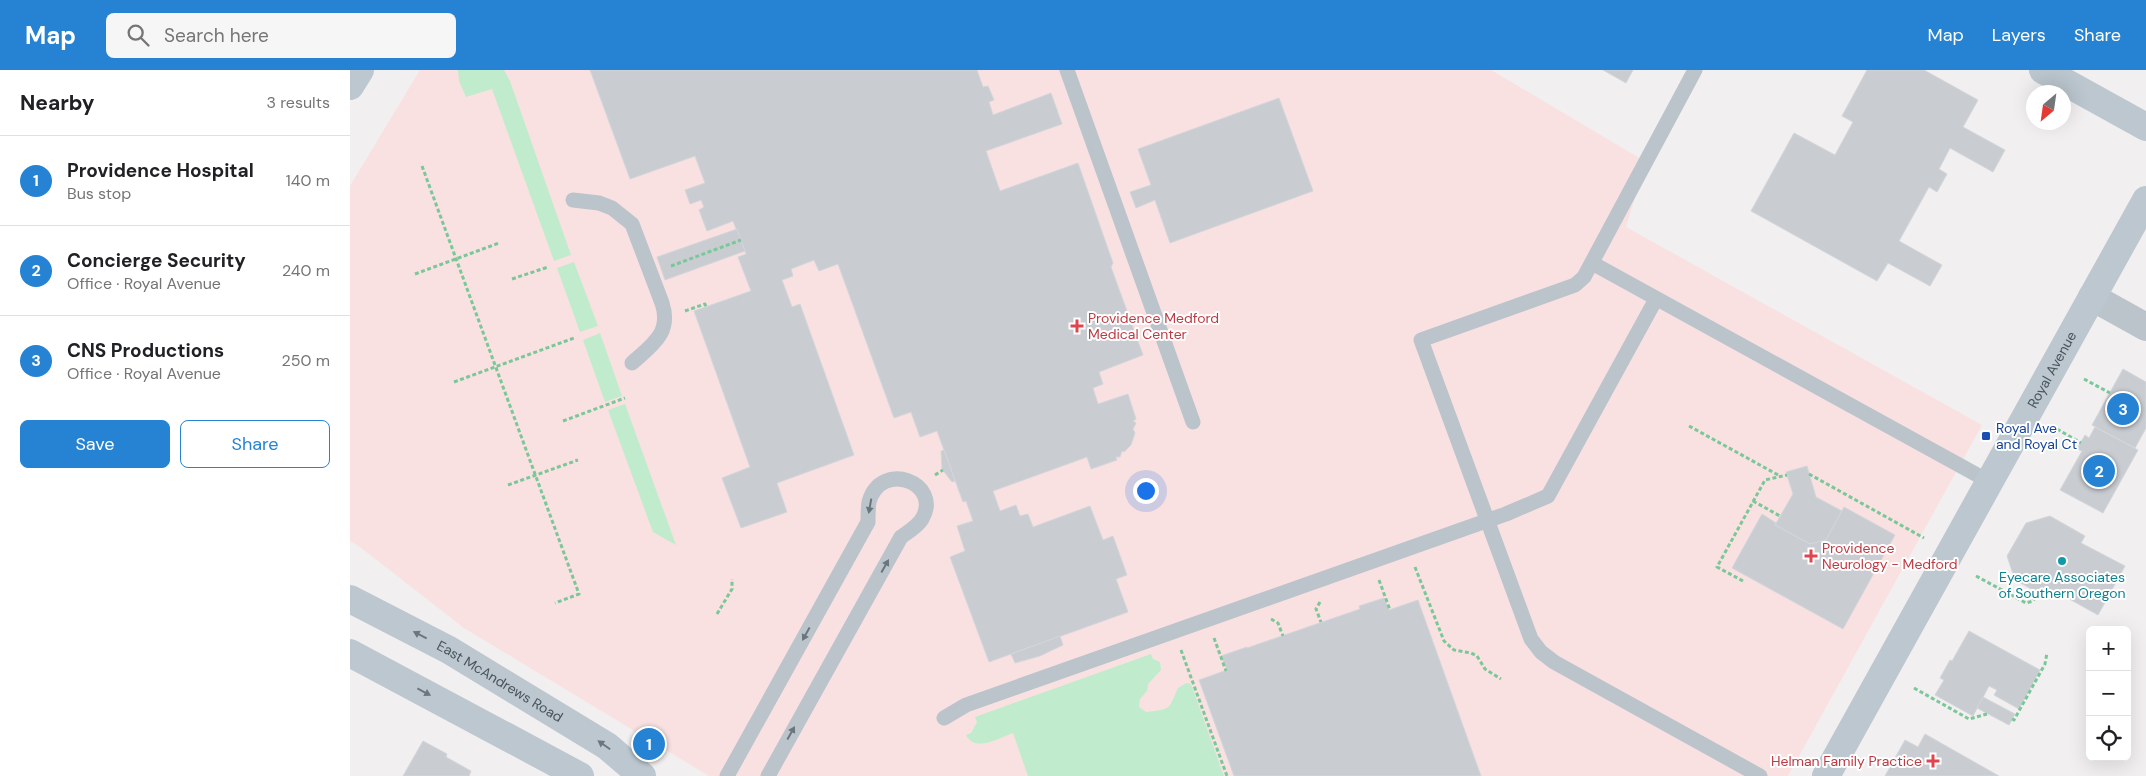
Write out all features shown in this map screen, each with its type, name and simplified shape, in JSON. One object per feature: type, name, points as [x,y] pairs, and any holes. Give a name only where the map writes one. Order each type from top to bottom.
[{"type":"street","points":[[350,86],[360,70]]},
{"type":"street","points":[[2043,70],[2146,127]]},
{"type":"street","name":"Royal Avenue","points":[[1826,776],[2146,200]]},
{"type":"street","points":[[2092,297],[2146,327]]},
{"type":"street","name":"East McAndrews Road","points":[[350,599],[458,655],[607,746],[642,776]]},
{"type":"street","points":[[350,653],[580,776]]},
{"type":"lane","points":[[1067,70],[1193,422]]},
{"type":"lane","points":[[1695,70],[1584,277],[1575,284],[1421,340],[1524,623],[1531,638],[1541,652],[1554,662],[1760,776]]},
{"type":"lane","points":[[573,200],[598,203],[612,208],[632,224],[662,304],[666,316],[663,330],[651,346],[632,363]]},
{"type":"lane","points":[[1592,263],[1990,482]]},
{"type":"lane","points":[[944,718],[966,705],[1487,520],[1548,496],[1656,299]]},
{"type":"lane","points":[[727,776],[868,522],[869,503],[874,492],[891,479],[911,480],[920,488],[925,497],[926,508],[923,517],[918,524],[901,537],[768,776]]},
{"type":"path","points":[[422,166],[579,594],[555,603]]},
{"type":"path","points":[[671,266],[741,240]]},
{"type":"path","points":[[415,274],[499,243]]},
{"type":"path","points":[[512,279],[548,267]]},
{"type":"path","points":[[686,311],[705,304],[706,307]]},
{"type":"path","points":[[454,382],[574,338]]},
{"type":"path","points":[[2084,379],[2110,393]]},
{"type":"path","points":[[563,421],[625,398]]},
{"type":"path","points":[[1689,426],[1781,476]]},
{"type":"path","points":[[2057,429],[2080,443]]},
{"type":"path","points":[[508,485],[578,460]]},
{"type":"path","points":[[932,477],[943,470]]},
{"type":"path","points":[[1743,581],[1717,567],[1765,480],[1787,474]]},
{"type":"path","points":[[1809,474],[1924,538]]},
{"type":"path","points":[[1753,501],[1780,516]]},
{"type":"path","points":[[1414,566],[1444,641],[1454,650],[1477,656],[1485,669],[1501,679]]},
{"type":"path","points":[[1976,576],[2026,603],[2033,601],[2038,592]]},
{"type":"path","points":[[1379,578],[1390,610]]},
{"type":"path","points":[[717,614],[732,589],[732,579]]},
{"type":"path","points":[[1214,637],[1226,670]]},
{"type":"path","points":[[1181,649],[1227,776]]},
{"type":"path","points":[[2012,719],[2014,720],[2045,664],[2048,653]]},
{"type":"path","points":[[1914,688],[1969,719],[1988,714]]},
{"type":"shaded area","name":"Providence Medford Medical Center","points":[[420,70],[1491,70],[1646,162],[1626,227],[1982,425],[1788,776],[709,776],[464,628],[350,541],[350,186]]},
{"type":"green space","points":[[458,70],[504,70],[510,81],[571,255],[554,261],[492,89],[466,97],[459,81]]},
{"type":"green space","points":[[574,262],[598,326],[580,332],[557,268]]},
{"type":"green space","points":[[600,333],[622,396],[605,402],[583,340]]},
{"type":"green space","points":[[625,404],[676,545],[653,532],[608,410]]},
{"type":"green space","points":[[1151,654],[1153,659],[1160,662],[1161,670],[1148,684],[1147,691],[1140,699],[1139,707],[1146,712],[1165,709],[1170,704],[1178,688],[1186,683],[1191,684],[1224,776],[1028,776],[1013,733],[981,744],[970,740],[966,735],[971,733],[977,722],[975,717]]},
{"type":"building","points":[[590,70],[977,70],[983,87],[988,86],[994,100],[989,102],[993,115],[1051,93],[1062,124],[986,151],[1000,191],[1078,163],[1113,263],[1111,267],[1143,355],[1099,372],[1103,384],[1093,388],[1098,404],[1128,394],[1136,419],[1133,421],[1136,423],[1133,429],[1135,433],[1131,445],[1124,452],[1122,451],[1120,457],[1116,457],[1117,460],[1091,469],[1087,457],[993,491],[1000,511],[1016,505],[1020,516],[1028,514],[1033,527],[1090,506],[1103,540],[1113,536],[1127,575],[1116,579],[1128,612],[989,662],[950,557],[965,551],[957,526],[973,521],[966,501],[963,502],[937,431],[920,437],[911,412],[894,418],[838,264],[819,271],[814,260],[791,269],[793,276],[782,280],[792,307],[800,304],[854,455],[777,483],[787,512],[741,528],[722,478],[750,467],[694,311],[751,291],[738,257],[746,254],[733,221],[707,231],[699,210],[704,207],[701,200],[690,204],[685,190],[705,183],[695,156],[630,179]]},
{"type":"building","points":[[1603,70],[1633,70],[1626,83]]},
{"type":"building","points":[[1867,70],[1924,70],[1978,100],[1963,127],[2005,150],[1993,172],[1950,148],[1939,169],[1947,174],[1937,192],[1929,187],[1899,241],[1942,265],[1930,286],[1888,263],[1877,281],[1751,211],[1794,133],[1835,155],[1853,122],[1842,116]]},
{"type":"building","points":[[1279,98],[1313,191],[1170,243],[1155,200],[1136,208],[1130,192],[1151,185],[1138,149]]},
{"type":"building","points":[[737,229],[745,251],[665,280],[657,257]]},
{"type":"building","points":[[2123,369],[2146,382],[2146,428],[2135,448],[2092,425]]},
{"type":"building","points":[[2095,427],[2138,450],[2103,513],[2060,490],[2082,451],[2077,449],[2085,435],[2089,438]]},
{"type":"building","points":[[944,450],[955,481],[952,482],[942,469],[941,451]]},
{"type":"building","points":[[1807,466],[1816,497],[1842,511],[1826,540],[1810,544],[1775,525],[1793,494],[1786,472]]},
{"type":"building","name":"Providence Neurology - Medford","points":[[1844,507],[1895,535],[1843,629],[1732,568],[1762,514],[1776,523],[1775,525],[1810,544],[1826,540]]},
{"type":"building","name":"Eyecare Associates of Southern Oregon","points":[[2050,516],[2085,536],[2081,543],[2125,566],[2098,615],[2055,591],[2051,600],[2015,580],[2007,556],[2026,523]]},
{"type":"building","points":[[1384,598],[1389,610],[1418,600],[1481,776],[1234,776],[1199,680],[1227,670],[1221,656],[1360,609],[1359,606]]},
{"type":"building","points":[[1969,631],[2040,670],[2019,709],[1994,695],[1997,690],[1989,686],[1973,716],[1935,695],[1944,680],[1940,678]]},
{"type":"building","points":[[1060,636],[1063,645],[1040,656],[1015,663],[1011,654]]},
{"type":"building","points":[[1983,697],[2015,714],[2009,725],[1977,708]]},
{"type":"building","name":"Helman Family Practice","points":[[1925,734],[1999,776],[1885,776],[1905,740],[1918,747]]},
{"type":"building","points":[[423,741],[447,754],[446,757],[471,771],[469,776],[403,776]]},
{"type":"place","name":"Providence Medford Medical Center","points":[[1077,326]]},
{"type":"place","name":"CNS Productions","points":[[2123,409]]},
{"type":"place","name":"Royal Ave and Royal Ct","points":[[1986,436]]},
{"type":"place","name":"Concierge Security","points":[[2099,471]]},
{"type":"place","name":"Providence Neurology - Medford","points":[[1811,556]]},
{"type":"place","name":"Eyecare Associates of Southern Oregon","points":[[2062,561]]},
{"type":"place","name":"Providence Hospital","points":[[649,744]]},
{"type":"place","name":"Helman Family Practice","points":[[1933,761]]}]
